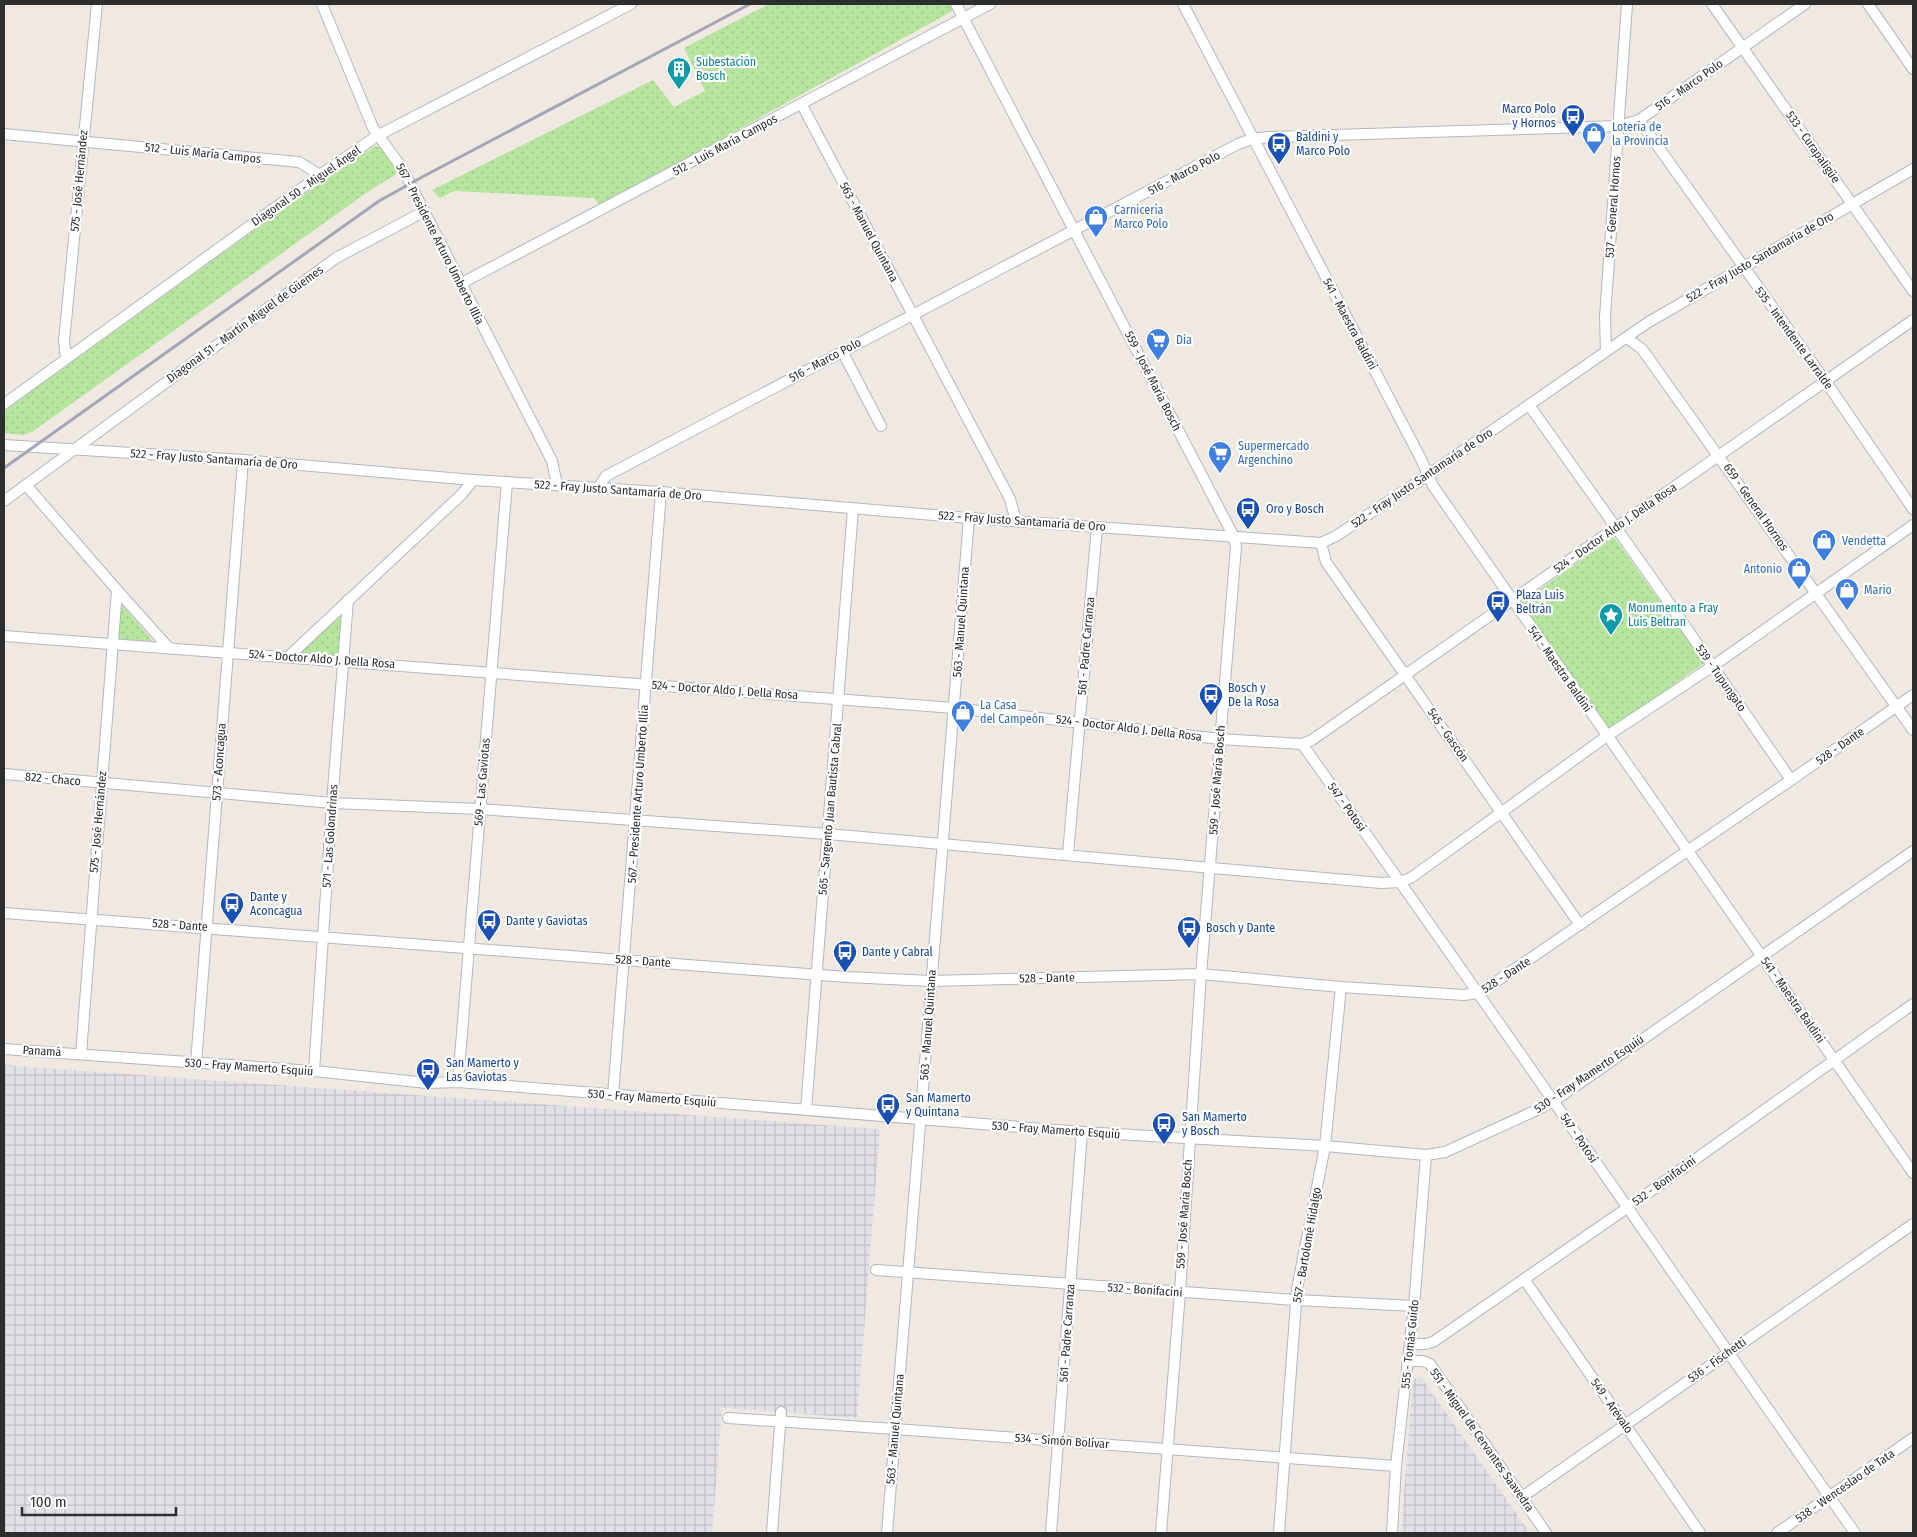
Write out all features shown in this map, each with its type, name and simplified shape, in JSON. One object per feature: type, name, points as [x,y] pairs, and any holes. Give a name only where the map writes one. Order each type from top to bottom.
[{"type":"street","name":"575 - José Hernández","points":[[66,358],[64,341],[82,141],[97,4]]},
{"type":"street","name":"567 - Presidente Arturo Umberto Illia","points":[[322,4],[377,136],[397,160],[425,211],[460,284],[552,461],[557,485]]},
{"type":"street","name":"Diagonal 50 - Miguel Ángel","points":[[4,404],[320,175],[377,136],[631,4]]},
{"type":"street","name":"559 - José María Bosch","points":[[956,4],[1234,537],[1236,547],[1201,974],[1180,1292],[1160,1533]]},
{"type":"street","name":"512 - Luis María Campos","points":[[460,284],[990,4]]},
{"type":"street","name":"541 - Maestra Baldini","points":[[1183,4],[1421,459],[1433,486],[1913,1173]]},
{"type":"street","name":"537 - General Hornos","points":[[1606,351],[1605,317],[1627,4]]},
{"type":"street","name":"533 - Curapaligüe","points":[[1712,4],[1913,291]]},
{"type":"street","name":"516 - Marco Polo","points":[[598,488],[606,476],[1238,144],[1252,139],[1619,126],[1639,120],[1805,4]]},
{"type":"street","points":[[1868,4],[1913,69]]},
{"type":"street","name":"563 - Manuel Quintana","points":[[802,105],[1010,499],[1016,521]]},
{"type":"street","name":"535 - Intendente Larralde","points":[[1639,120],[1826,382],[1913,509]]},
{"type":"street","name":"512 - Luis María Campos","points":[[4,134],[299,162],[320,175]]},
{"type":"street","name":"522 - Fray Justo Santamaría de Oro","points":[[4,445],[243,460],[473,480],[661,492],[969,518],[1321,542],[1336,536],[1428,476],[1646,323],[1913,169]]},
{"type":"street","name":"Diagonal 51 - Martín Miguel de Güemes","points":[[4,501],[336,258],[425,211]]},
{"type":"street","name":"524 - Doctor Aldo J. Della Rosa","points":[[4,636],[838,698],[954,708],[1220,739],[1302,744],[1312,740],[1913,320]]},
{"type":"street","name":"659 - General Hornos","points":[[1627,338],[1642,349],[1720,456],[1913,730]]},
{"type":"street","points":[[842,351],[881,426]]},
{"type":"street","name":"539 - Tupungato","points":[[1530,405],[1792,780]]},
{"type":"street","name":"573 - Aconcagua","points":[[196,1064],[243,460]]},
{"type":"street","points":[[288,657],[462,494],[473,480]]},
{"type":"street","name":"569 - Las Gaviotas","points":[[458,1082],[507,482]]},
{"type":"street","points":[[26,485],[169,648]]},
{"type":"street","name":"567 - Presidente Arturo Umberto Illia","points":[[613,1095],[661,492]]},
{"type":"street","name":"565 - Sargento Juan Bautista Cabral","points":[[806,1110],[853,509]]},
{"type":"street","name":"563 - Manuel Quintana","points":[[887,1533],[969,518]]},
{"type":"street","points":[[1401,882],[1412,877],[1607,736],[1713,666],[1913,525]]},
{"type":"street","name":"561 - Padre Carranza","points":[[1068,854],[1097,527]]},
{"type":"street","name":"545 - Gascón","points":[[1321,542],[1326,562],[1580,925]]},
{"type":"street","name":"575 - José Hernández","points":[[81,1054],[90,918],[117,590]]},
{"type":"street","name":"571 - Las Golondrinas","points":[[314,1071],[348,600]]},
{"type":"street","name":"528 - Dante","points":[[4,913],[931,981],[1201,974],[1341,987],[1464,995],[1478,993],[1580,925],[1913,695]]},
{"type":"street","name":"547 - Potosí","points":[[1302,744],[1401,882],[1855,1533]]},
{"type":"street","name":"822 - Chaco","points":[[4,774],[332,802],[480,809],[828,834],[1210,868],[1401,882]]},
{"type":"street","name":"530 - Fray Mamerto Esquiú","points":[[81,1054],[196,1064],[314,1071],[427,1083],[458,1082],[1082,1132],[1325,1146],[1426,1155],[1446,1152],[1554,1101],[1913,850]]},
{"type":"street","name":"557 - Bartolomé Hidalgo","points":[[1279,1533],[1296,1300],[1325,1146],[1341,987]]},
{"type":"street","name":"532 - Bonifacini","points":[[1410,1344],[1433,1342],[1627,1208],[1913,1004]]},
{"type":"street","name":"Panamá","points":[[4,1049],[81,1054]]},
{"type":"street","name":"561 - Padre Carranza","points":[[1052,1533],[1082,1132]]},
{"type":"street","name":"555 - Tomás Guido","points":[[1392,1533],[1396,1466],[1414,1306],[1426,1155]]},
{"type":"street","name":"536 - Fischetti","points":[[1522,1497],[1913,1224]]},
{"type":"street","name":"532 - Bonifacini","points":[[876,1270],[1070,1285],[1414,1306]]},
{"type":"street","name":"549 - Arévalo","points":[[1524,1279],[1700,1533]]},
{"type":"street","name":"551 - Miguel de Cervantes Saavedra","points":[[1408,1361],[1423,1361],[1430,1364],[1546,1533]]},
{"type":"street","points":[[772,1533],[781,1417]]},
{"type":"street","name":"534 - Simón Bolívar","points":[[728,1418],[781,1417],[895,1428],[1396,1466]]},
{"type":"street","name":"538 - Wenceslao de Tata","points":[[1777,1533],[1913,1438]]},
{"type":"shaded area","points":[[4,1065],[880,1129],[857,1418],[722,1408],[712,1533],[4,1533]]},
{"type":"shaded area","points":[[1421,1377],[1530,1533],[1401,1533],[1413,1379]]},
{"type":"green space","points":[[769,4],[965,4],[600,206],[594,198],[454,191],[440,198],[432,190],[653,80],[674,107],[705,91],[684,48]]},
{"type":"green space","points":[[375,146],[381,148],[397,168],[395,175],[366,193],[32,432],[23,435],[4,433],[4,411],[335,172]]},
{"type":"green space","points":[[1614,537],[1704,663],[1608,731],[1519,604]]},
{"type":"green space","points":[[120,603],[154,642],[117,640]]},
{"type":"green space","points":[[343,613],[338,658],[296,656]]},
{"type":"railway","points":[[4,468],[379,201],[750,4]]},
{"type":"place","name":"Subestación Bosch","points":[[679,90]]},
{"type":"place","name":"Marco Polo y Hornos","points":[[1573,137]]},
{"type":"place","name":"Lotería de la Provincia","points":[[1594,155]]},
{"type":"place","name":"Baldini y Marco Polo","points":[[1279,165]]},
{"type":"place","name":"Carnicería Marco Polo","points":[[1096,238]]},
{"type":"place","name":"Dia","points":[[1158,361]]},
{"type":"place","name":"Supermercado Argenchino","points":[[1220,474]]},
{"type":"place","name":"Oro y Bosch","points":[[1248,530]]},
{"type":"place","name":"Vendetta","points":[[1824,562]]},
{"type":"place","name":"Antonio","points":[[1799,590]]},
{"type":"place","name":"Mario","points":[[1847,611]]},
{"type":"place","name":"Plaza Luis Beltrán","points":[[1498,623]]},
{"type":"place","name":"Monumento a Fray Luis Beltran","points":[[1611,636]]},
{"type":"place","name":"Bosch y De la Rosa","points":[[1211,716]]},
{"type":"place","name":"La Casa del Campeón","points":[[963,733]]},
{"type":"place","name":"Dante y Aconcagua","points":[[232,925]]},
{"type":"place","name":"Dante y Gaviotas","points":[[489,942]]},
{"type":"place","name":"Bosch y Dante","points":[[1189,949]]},
{"type":"place","name":"Dante y Cabral","points":[[845,973]]},
{"type":"place","name":"San Mamerto y Las Gaviotas","points":[[428,1091]]},
{"type":"place","name":"San Mamerto y Quintana","points":[[888,1126]]},
{"type":"place","name":"San Mamerto y Bosch","points":[[1164,1145]]}]
